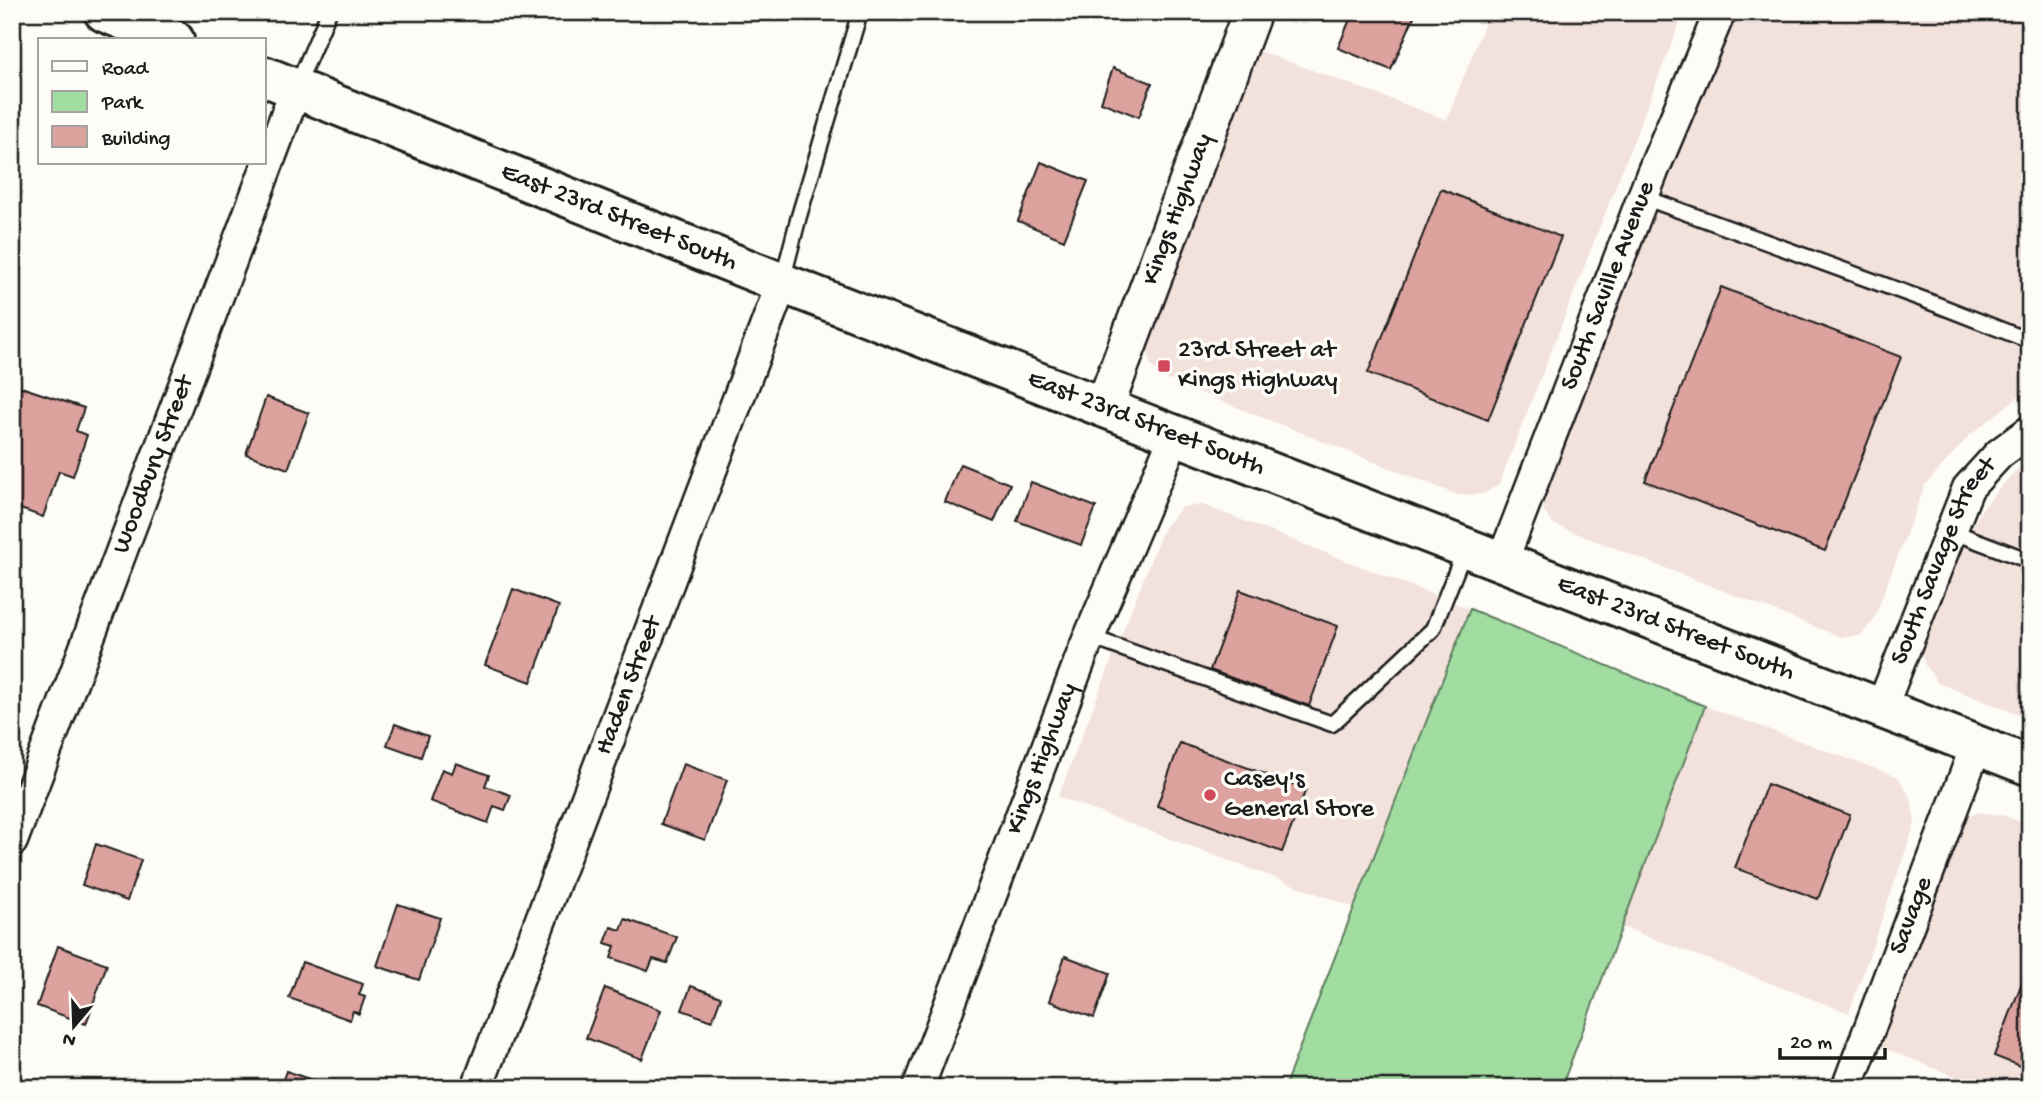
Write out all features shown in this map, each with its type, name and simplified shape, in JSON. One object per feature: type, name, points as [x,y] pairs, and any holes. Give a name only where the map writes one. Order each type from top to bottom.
[{"type":"main road","points":[[104,12],[169,38]]},
{"type":"main road","name":"East 23rd Street South","points":[[280,83],[782,283],[2030,766]]},
{"type":"street","name":"Kings Highway","points":[[1104,408],[1252,12]]},
{"type":"street","name":"South Saville Avenue","points":[[1503,562],[1643,197],[1720,12]]},
{"type":"street","name":"Woodbury Street","points":[[266,123],[280,83]]},
{"type":"street","name":"Woodbury Street","points":[[12,841],[251,164]]},
{"type":"street","name":"Haden Street","points":[[477,1088],[782,283]]},
{"type":"street","name":"South Savage Street","points":[[1881,709],[1968,488],[1999,454],[2028,433]]},
{"type":"street","name":"Kings Highway","points":[[918,1088],[1090,637],[1175,435]]},
{"type":"street","name":"Savage","points":[[1847,1088],[1976,746]]},
{"type":"lane","points":[[280,83],[329,12]]},
{"type":"lane","points":[[782,283],[799,216],[860,12]]},
{"type":"lane","points":[[1643,197],[1902,291],[2030,341]]},
{"type":"lane","points":[[1951,531],[2030,561]]},
{"type":"lane","points":[[1090,637],[1332,724],[1433,629],[1465,547]]},
{"type":"shaded area","points":[[1489,12],[1684,12],[1499,484],[1484,494],[1458,495],[1168,380],[1151,366],[1145,342],[1257,50],[1447,120]]},
{"type":"shaded area","points":[[1736,12],[2030,12],[2030,387],[1969,436],[1925,485],[1873,621],[1860,636],[1841,637],[1553,524],[1543,510],[1548,484],[1688,124]]},
{"type":"shaded area","points":[[2030,460],[2030,719],[1938,683],[1925,665],[1920,649],[1948,572],[1982,509],[2012,474]]},
{"type":"shaded area","points":[[1203,505],[1470,609],[1353,907],[1058,797],[1163,529],[1182,507]]},
{"type":"shaded area","points":[[1705,706],[1898,777],[1911,798],[1915,824],[1849,1013],[1620,926]]},
{"type":"shaded area","points":[[1978,812],[2005,816],[2030,826],[2030,1088],[1984,1088],[1881,1047],[1958,823]]},
{"type":"green space","points":[[1470,609],[1705,706],[1561,1088],[1284,1088]]},
{"type":"building","points":[[1097,12],[1117,12],[1114,19]]},
{"type":"building","points":[[1353,12],[1416,12],[1391,70],[1338,48]]},
{"type":"building","points":[[1113,68],[1152,83],[1139,117],[1101,102]]},
{"type":"building","points":[[1041,162],[1088,181],[1064,240],[1018,221]]},
{"type":"building","points":[[1441,189],[1561,237],[1488,420],[1368,373]]},
{"type":"building","points":[[1721,287],[1901,357],[1825,551],[1645,481]]},
{"type":"building","points":[[15,385],[84,408],[76,431],[87,435],[73,476],[59,471],[43,517],[12,506],[12,394]]},
{"type":"building","points":[[266,397],[309,413],[288,469],[246,454]]},
{"type":"building","points":[[960,464],[1010,484],[994,522],[945,502]]},
{"type":"building","points":[[1031,482],[1096,507],[1081,545],[1017,521]]},
{"type":"building","points":[[513,589],[559,606],[531,682],[485,665]]},
{"type":"building","points":[[1240,590],[1338,626],[1309,706],[1210,670]]},
{"type":"building","points":[[395,724],[428,736],[421,757],[387,745]]},
{"type":"building","points":[[1180,743],[1306,789],[1282,852],[1157,806]]},
{"type":"building","points":[[456,763],[489,775],[485,786],[511,795],[505,810],[494,806],[488,823],[430,801],[442,769],[452,773]]},
{"type":"building","points":[[683,764],[727,780],[705,840],[661,824]]},
{"type":"building","points":[[1767,784],[1850,815],[1818,899],[1735,868]]},
{"type":"building","points":[[96,844],[141,860],[127,901],[82,885]]},
{"type":"building","points":[[398,904],[440,918],[419,980],[377,966]]},
{"type":"building","points":[[625,919],[677,937],[667,963],[653,959],[648,971],[611,958],[615,946],[605,943],[611,927],[621,930]]},
{"type":"building","points":[[58,946],[107,964],[86,1024],[37,1006]]},
{"type":"building","points":[[1065,956],[1110,973],[1094,1018],[1049,1001]]},
{"type":"building","points":[[302,962],[363,984],[359,995],[365,997],[359,1014],[353,1011],[350,1020],[289,998]]},
{"type":"building","points":[[2030,964],[2030,1070],[1994,1056]]},
{"type":"building","points":[[691,986],[721,997],[712,1021],[682,1010]]},
{"type":"building","points":[[605,988],[661,1010],[642,1059],[586,1038]]},
{"type":"building","points":[[286,1071],[335,1088],[280,1088]]},
{"type":"place","name":"23rd Street at Kings Highway","points":[[1164,366]]},
{"type":"place","name":"Casey's General Store","points":[[1210,795]]}]
